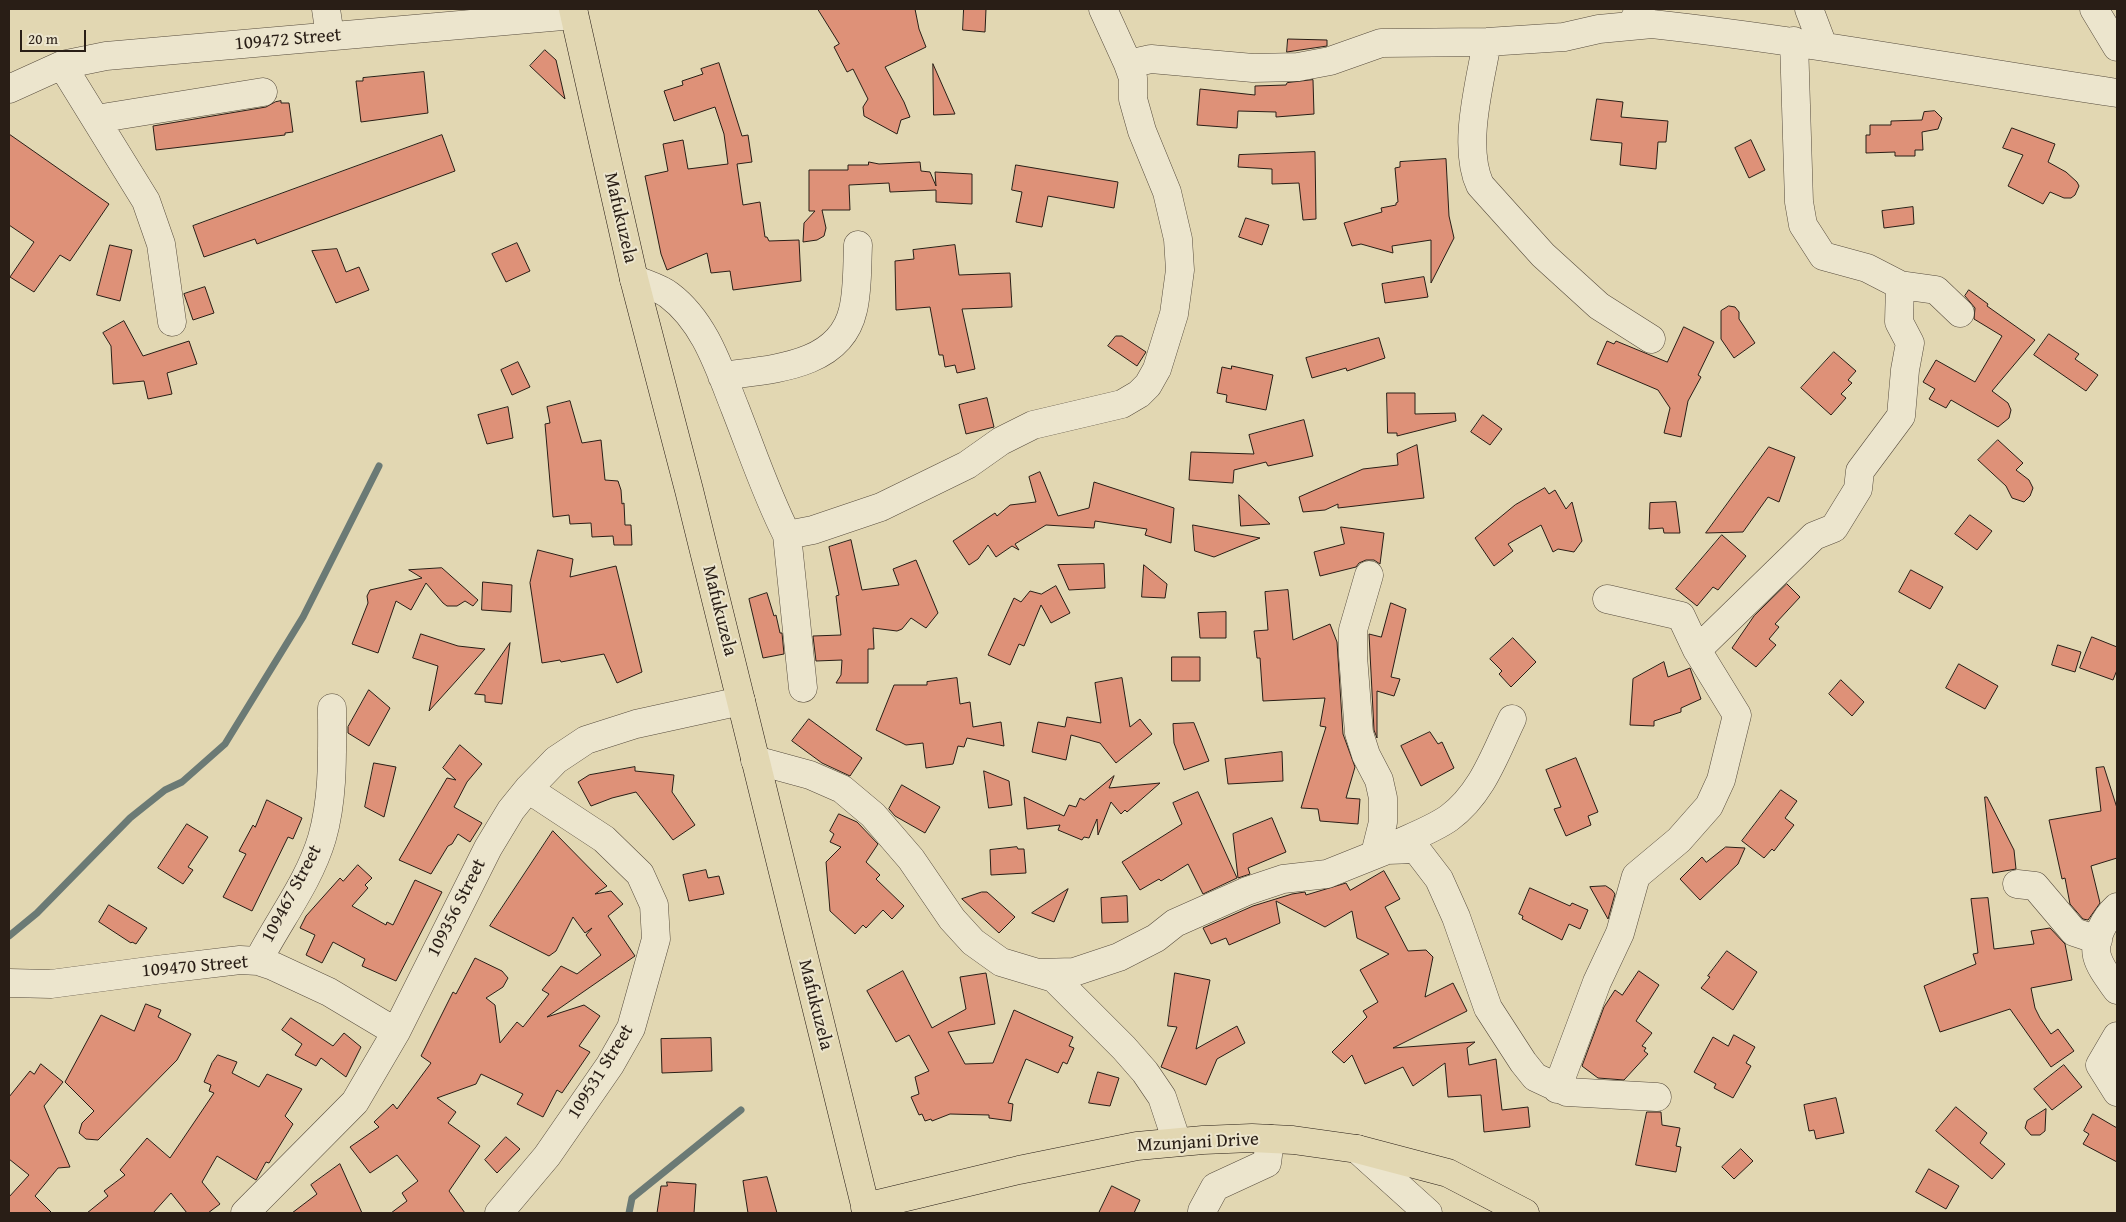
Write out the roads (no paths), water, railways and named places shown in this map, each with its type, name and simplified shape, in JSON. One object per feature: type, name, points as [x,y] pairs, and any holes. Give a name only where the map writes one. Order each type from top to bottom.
[{"type":"main road","name":"Mafukuzela","points":[[573,12],[634,280],[689,490],[866,1210]]},
{"type":"main road","name":"Mzunjani Drive","points":[[866,1210],[1019,1170],[1137,1146],[1252,1138],[1357,1148],[1448,1173],[1524,1213]]},
{"type":"street","points":[[326,9],[330,36]]},
{"type":"street","points":[[787,535],[813,530],[881,507],[967,466],[1001,441],[1033,425],[1122,404],[1139,394],[1148,385],[1157,369],[1174,314],[1180,270],[1178,239],[1167,192],[1142,131],[1133,99],[1133,78],[1102,9]]},
{"type":"street","points":[[1605,9],[1652,24],[1794,41],[1955,69],[2117,93]]},
{"type":"street","points":[[1809,9],[1823,46]]},
{"type":"street","points":[[2094,9],[2117,47]]},
{"type":"street","name":"109472 Street","points":[[9,89],[62,65],[124,54],[573,12]]},
{"type":"street","points":[[1128,64],[1152,59],[1253,68],[1298,67],[1330,60],[1381,43],[1487,42],[1564,37],[1599,29],[1652,24]]},
{"type":"street","points":[[1794,41],[1799,202],[1803,225],[1823,256],[1867,268],[1900,285],[1936,290],[1960,313]]},
{"type":"street","points":[[1487,42],[1472,139],[1474,172],[1480,185],[1543,256],[1599,306],[1651,339]]},
{"type":"street","points":[[62,65],[146,201],[161,244],[172,322]]},
{"type":"street","points":[[96,119],[263,92]]},
{"type":"street","points":[[722,376],[791,366],[820,354],[836,342],[846,328],[853,310],[858,245]]},
{"type":"street","points":[[634,280],[668,294],[686,311],[700,330],[717,362],[774,508],[787,535],[803,688]]},
{"type":"street","points":[[1697,650],[1814,536],[1834,528],[1858,490],[1860,471],[1901,416],[1905,370],[1910,343],[1899,322],[1900,285]]},
{"type":"street","points":[[1369,575],[1353,630],[1358,733],[1366,755],[1379,780],[1382,798],[1383,822],[1375,854]]},
{"type":"street","points":[[1557,1088],[1598,982],[1620,933],[1636,876],[1685,833],[1709,806],[1721,780],[1737,715],[1697,650],[1681,616],[1607,599]]},
{"type":"street","name":"109356 Street","points":[[245,1213],[355,1102],[396,1032],[488,848],[511,810],[556,760],[586,740],[636,724],[741,701]]},
{"type":"street","name":"109467 Street","points":[[258,961],[313,861],[322,838],[328,810],[332,774],[332,708]]},
{"type":"street","points":[[1038,974],[1074,972],[1119,957],[1141,947],[1175,923],[1247,891],[1283,879],[1327,874],[1360,862],[1447,819],[1467,803],[1484,778],[1512,718]]},
{"type":"street","points":[[755,760],[810,774],[842,789],[873,815],[911,859],[952,919],[973,942],[1001,962],[1054,978],[1124,1048],[1145,1072],[1162,1097],[1177,1142]]},
{"type":"street","name":"109531 Street","points":[[499,1213],[547,1156],[610,1065],[627,1036],[641,997],[656,940],[654,905],[640,874],[604,838],[528,789]]},
{"type":"street","points":[[1375,854],[1387,850],[1416,849],[1439,879],[1456,917],[1488,1008],[1535,1077],[1567,1092],[1657,1097]]},
{"type":"street","points":[[2017,884],[2035,886],[2074,932],[2098,940]]},
{"type":"street","points":[[2117,907],[2099,931],[2097,956],[2117,990]]},
{"type":"street","name":"109470 Street","points":[[9,983],[51,984],[240,960],[258,961],[329,992],[396,1032]]},
{"type":"street","points":[[2117,1036],[2100,1065],[2117,1092]]},
{"type":"street","points":[[1202,1211],[1215,1187],[1267,1163],[1270,1139]]},
{"type":"street","points":[[1357,1148],[1428,1213]]},
{"type":"waterway","points":[[9,936],[37,913],[130,818],[165,790],[182,782],[225,744],[303,617],[379,466]]},
{"type":"waterway","points":[[629,1213],[632,1198],[741,1110]]}]
